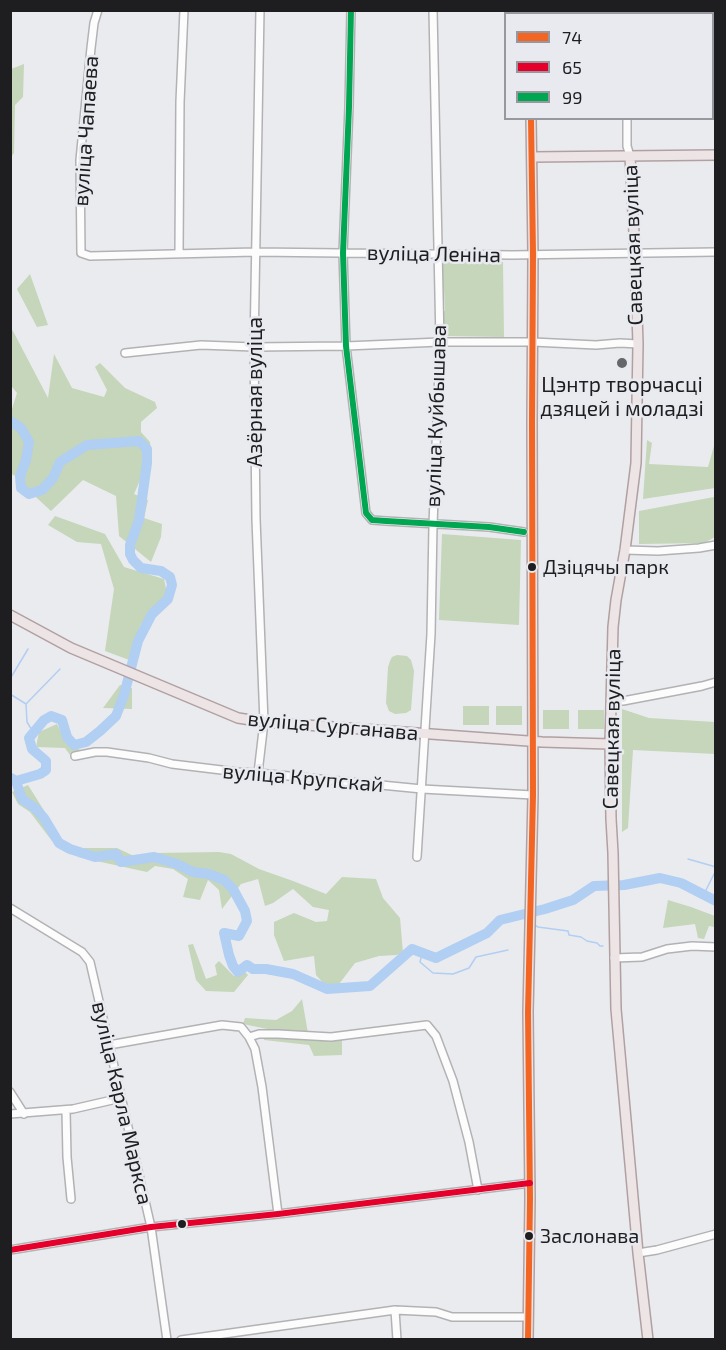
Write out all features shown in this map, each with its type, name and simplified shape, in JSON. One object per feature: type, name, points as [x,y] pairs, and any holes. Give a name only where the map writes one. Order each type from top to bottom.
[{"type":"main road","points":[[528,1340],[530,1183],[528,1012],[533,795],[531,120]]},
{"type":"main road","points":[[532,157],[716,155]]},
{"type":"main road","name":"Савецкая вуліца","points":[[630,156],[638,344],[636,463],[626,550],[613,627],[610,819],[614,866],[616,1009],[648,1340]]},
{"type":"main road","name":"вуліца Сурганава","points":[[10,615],[71,648],[238,718],[425,734],[610,744]]},
{"type":"street","name":"вуліца Чапаева","points":[[81,253],[80,160],[94,22],[98,10]]},
{"type":"street","points":[[179,253],[180,102],[184,10]]},
{"type":"street","name":"Азёрная вуліца","points":[[258,773],[264,722],[255,519],[254,347],[260,10]]},
{"type":"street","points":[[351,10],[343,253],[346,346],[366,513],[372,520],[489,527],[524,532]]},
{"type":"street","name":"вуліца Куйбышава","points":[[417,857],[431,634],[440,342],[433,10]]},
{"type":"street","name":"Савецкая вуліца","points":[[627,120],[627,146],[630,156]]},
{"type":"street","name":"вуліца Леніна","points":[[81,253],[90,256],[255,252],[533,255],[716,252]]},
{"type":"street","points":[[125,353],[201,345],[346,346],[440,342],[638,344]]},
{"type":"street","points":[[626,550],[658,551],[716,545]]},
{"type":"street","points":[[611,701],[623,701],[716,682]]},
{"type":"street","name":"вуліца Крупскай","points":[[75,756],[107,752],[172,764],[238,772],[422,789],[533,795]]},
{"type":"street","name":"вуліца Карла Маркса","points":[[10,908],[82,952],[90,962],[151,1227],[167,1340]]},
{"type":"street","points":[[614,958],[642,957],[667,949],[692,946],[716,947]]},
{"type":"street","points":[[109,1045],[222,1025],[241,1027],[255,1049],[278,1214]]},
{"type":"street","points":[[249,1037],[259,1034],[331,1037],[427,1025],[436,1036],[453,1081],[469,1142],[478,1190]]},
{"type":"street","points":[[10,1092],[24,1114]]},
{"type":"street","points":[[10,1114],[66,1110],[121,1098]]},
{"type":"street","points":[[66,1110],[71,1198]]},
{"type":"street","points":[[10,1250],[151,1227],[530,1183]]},
{"type":"street","points":[[638,1253],[668,1248],[716,1234]]},
{"type":"street","points":[[181,1340],[395,1310],[436,1312],[452,1317],[528,1317]]},
{"type":"street","points":[[395,1310],[397,1340]]},
{"type":"green space","points":[[24,64],[23,97],[15,105],[14,153],[11,157],[11,69]]},
{"type":"green space","points":[[443,262],[503,262],[504,337],[444,335]]},
{"type":"green space","points":[[30,274],[48,325],[37,327],[17,289]]},
{"type":"green space","points":[[11,329],[48,398],[54,354],[72,388],[104,397],[107,390],[95,367],[100,363],[125,388],[155,402],[157,408],[141,422],[141,432],[150,442],[151,455],[134,494],[148,500],[144,518],[162,524],[161,537],[151,562],[119,536],[116,496],[83,480],[51,511],[25,487],[24,478],[11,473],[11,412],[17,393],[12,387],[11,389]]},
{"type":"green space","points":[[647,440],[652,443],[649,464],[708,467],[714,446],[715,488],[643,499]]},
{"type":"green space","points":[[716,497],[715,537],[704,543],[639,544],[639,511]]},
{"type":"green space","points":[[55,516],[105,534],[124,567],[164,579],[167,593],[140,626],[132,661],[105,651],[114,589],[101,544],[77,542],[48,525]]},
{"type":"green space","points":[[442,534],[521,540],[519,625],[439,620]]},
{"type":"green space","points":[[407,656],[411,660],[414,671],[411,710],[395,714],[389,711],[386,703],[388,667],[392,657]]},
{"type":"green space","points":[[120,685],[132,688],[132,709],[103,708]]},
{"type":"green space","points":[[463,706],[489,706],[489,725],[463,725]]},
{"type":"green space","points":[[496,706],[522,706],[522,725],[496,725]]},
{"type":"green space","points":[[622,709],[649,718],[715,722],[716,754],[633,750],[628,828],[622,832]]},
{"type":"green space","points":[[543,710],[569,710],[569,729],[543,729]]},
{"type":"green space","points":[[578,710],[604,710],[604,729],[578,729]]},
{"type":"green space","points":[[57,724],[70,747],[80,749],[70,755],[65,748],[36,747],[39,732]]},
{"type":"green space","points":[[28,785],[60,836],[52,841],[30,812],[18,804],[12,792]]},
{"type":"green space","points":[[84,848],[117,848],[138,858],[153,853],[219,852],[231,854],[259,869],[326,894],[342,877],[376,879],[383,898],[400,918],[403,953],[379,956],[355,963],[339,984],[325,985],[316,975],[314,956],[284,961],[274,935],[274,922],[294,913],[316,922],[327,921],[329,910],[313,907],[293,889],[265,906],[258,879],[241,884],[222,909],[219,890],[208,880],[200,900],[183,897],[188,879],[173,869],[155,866],[147,872],[78,857]]},
{"type":"green space","points":[[668,900],[715,916],[715,927],[709,926],[704,939],[698,938],[695,924],[663,928]]},
{"type":"green space","points":[[193,944],[206,979],[217,975],[215,965],[219,961],[234,976],[245,972],[248,975],[234,992],[206,991],[196,980],[188,945]]},
{"type":"green space","points":[[302,999],[308,1033],[282,1032],[243,1024],[245,1018],[276,1020],[292,1011]]},
{"type":"green space","points":[[264,1037],[342,1040],[342,1055],[314,1056],[309,1045],[264,1040]]},
{"type":"waterway","points":[[10,421],[21,428],[29,442],[20,476],[21,488],[29,494],[42,490],[53,478],[60,462],[87,445],[139,441],[147,449],[139,520],[130,545],[130,554],[141,568],[161,571],[170,577],[172,585],[168,599],[152,614],[138,641],[116,716],[86,742],[74,745],[67,737],[62,720],[51,716],[44,720],[29,738],[32,749],[46,761],[46,770],[16,781],[11,778]]},
{"type":"waterway","points":[[10,679],[28,649]]},
{"type":"waterway","points":[[26,704],[60,669]]},
{"type":"waterway","points":[[10,694],[26,704],[27,722],[33,732]]},
{"type":"waterway","points":[[16,781],[22,799],[44,818],[59,843],[70,849],[95,857],[116,854],[121,862],[154,857],[193,872],[209,874],[224,880],[233,889],[245,911],[247,921],[239,936],[224,933],[229,955],[238,972],[247,965],[253,969],[293,974],[327,989],[370,986],[412,949],[436,958],[487,933],[500,920],[573,900],[594,886],[624,885],[660,878],[681,883],[716,901]]},
{"type":"waterway","points":[[688,859],[716,867]]},
{"type":"waterway","points":[[704,894],[716,870]]},
{"type":"waterway","points":[[519,915],[527,920]]},
{"type":"waterway","points":[[533,924],[538,927],[568,931],[569,935],[603,946]]},
{"type":"waterway","points":[[422,954],[420,962],[433,973],[453,974],[469,968],[476,957],[508,950]]},
{"type":"transit line","name":"99","points":[[351,10],[343,253],[346,346],[366,513],[372,520],[489,527],[524,532]]},
{"type":"transit line","name":"74","points":[[528,1340],[530,1198],[528,1012],[533,795],[531,120]]},
{"type":"transit line","name":"65","points":[[10,1250],[151,1227],[530,1183]]},
{"type":"place","name":"Цэнтр творчасці дзяцей і моладзі","points":[[622,363]]},
{"type":"place","name":"Дзіцячы парк","points":[[532,567]]},
{"type":"place","name":"Заслонава","points":[[529,1236]]}]
